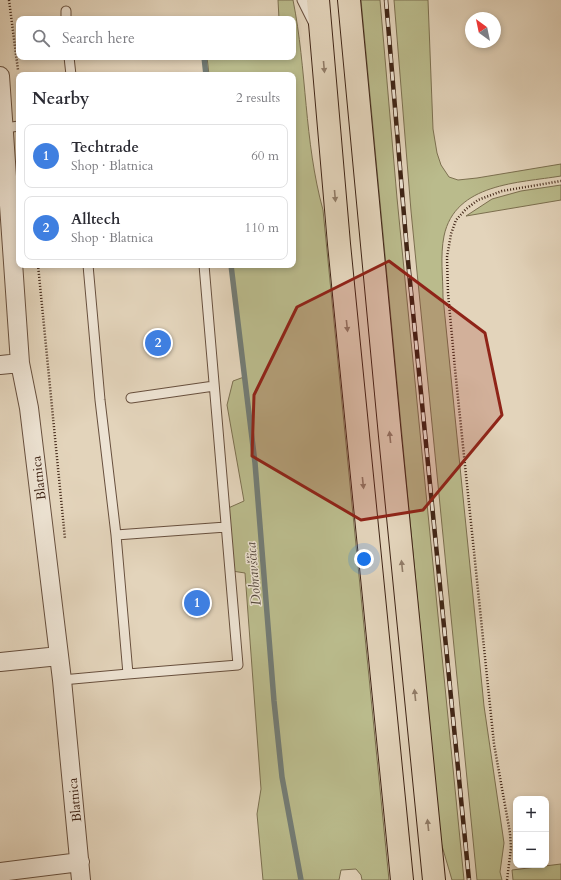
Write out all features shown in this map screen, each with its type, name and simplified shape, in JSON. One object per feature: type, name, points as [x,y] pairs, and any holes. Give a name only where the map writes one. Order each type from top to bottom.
[{"type":"main road","points":[[318,0],[340,252],[402,880]]},
{"type":"main road","points":[[349,0],[434,880]]},
{"type":"street","name":"Blatnica","points":[[0,76],[12,127],[16,245]]},
{"type":"street","name":"Blatnica","points":[[17,268],[20,363],[30,408],[62,680],[81,880]]},
{"type":"street","points":[[0,365],[20,363]]},
{"type":"street","points":[[0,662],[59,656]]},
{"type":"street","points":[[0,872],[80,862]]},
{"type":"lane","points":[[302,0],[321,40]]},
{"type":"lane","points":[[69,60],[71,72]]},
{"type":"lane","points":[[88,268],[100,400],[116,535],[128,674]]},
{"type":"lane","points":[[62,680],[238,665],[204,268]]},
{"type":"lane","points":[[131,398],[214,386]]},
{"type":"lane","points":[[116,535],[226,527]]},
{"type":"path","points":[[9,0],[16,57]]},
{"type":"path","points":[[16,60],[18,72]]},
{"type":"path","points":[[507,880],[511,848],[510,833],[494,744],[456,377],[448,293],[447,257],[451,234],[456,220],[466,209],[478,200],[502,191],[561,181]]},
{"type":"highlighted area","points":[[389,261],[485,333],[502,415],[423,510],[361,520],[252,456],[254,395],[297,307]]},
{"type":"green space","points":[[278,0],[293,0],[298,26],[312,158],[323,210],[389,880],[362,880],[361,875],[356,869],[341,870],[339,880],[263,880],[257,814],[261,789],[245,573],[232,571],[226,509],[244,501],[227,405],[233,381],[244,377],[231,268],[296,268],[296,72],[209,72],[207,60],[296,60],[296,16],[279,16]]},
{"type":"green space","points":[[361,0],[380,0],[397,198],[464,880],[452,880],[440,839]]},
{"type":"green space","points":[[394,0],[428,0],[433,129],[437,153],[441,165],[449,177],[458,180],[477,178],[561,164],[561,176],[508,184],[475,196],[461,205],[450,218],[444,236],[442,251],[443,297],[484,706],[504,843],[500,872],[502,880],[477,880],[411,211]]},
{"type":"green space","points":[[561,185],[561,200],[466,216],[492,199],[521,191]]},
{"type":"green space","points":[[561,864],[561,880],[513,880],[512,870],[549,868],[549,865]]},
{"type":"waterway","name":"Dobravščica","points":[[204,60],[206,72]]},
{"type":"waterway","name":"Dobravščica","points":[[231,268],[255,463],[274,701],[282,777],[301,880]]},
{"type":"railway","points":[[386,0],[407,251],[469,880]]},
{"type":"place","name":"Alltech","points":[[158,343]]},
{"type":"place","name":"Techtrade","points":[[197,603]]}]
